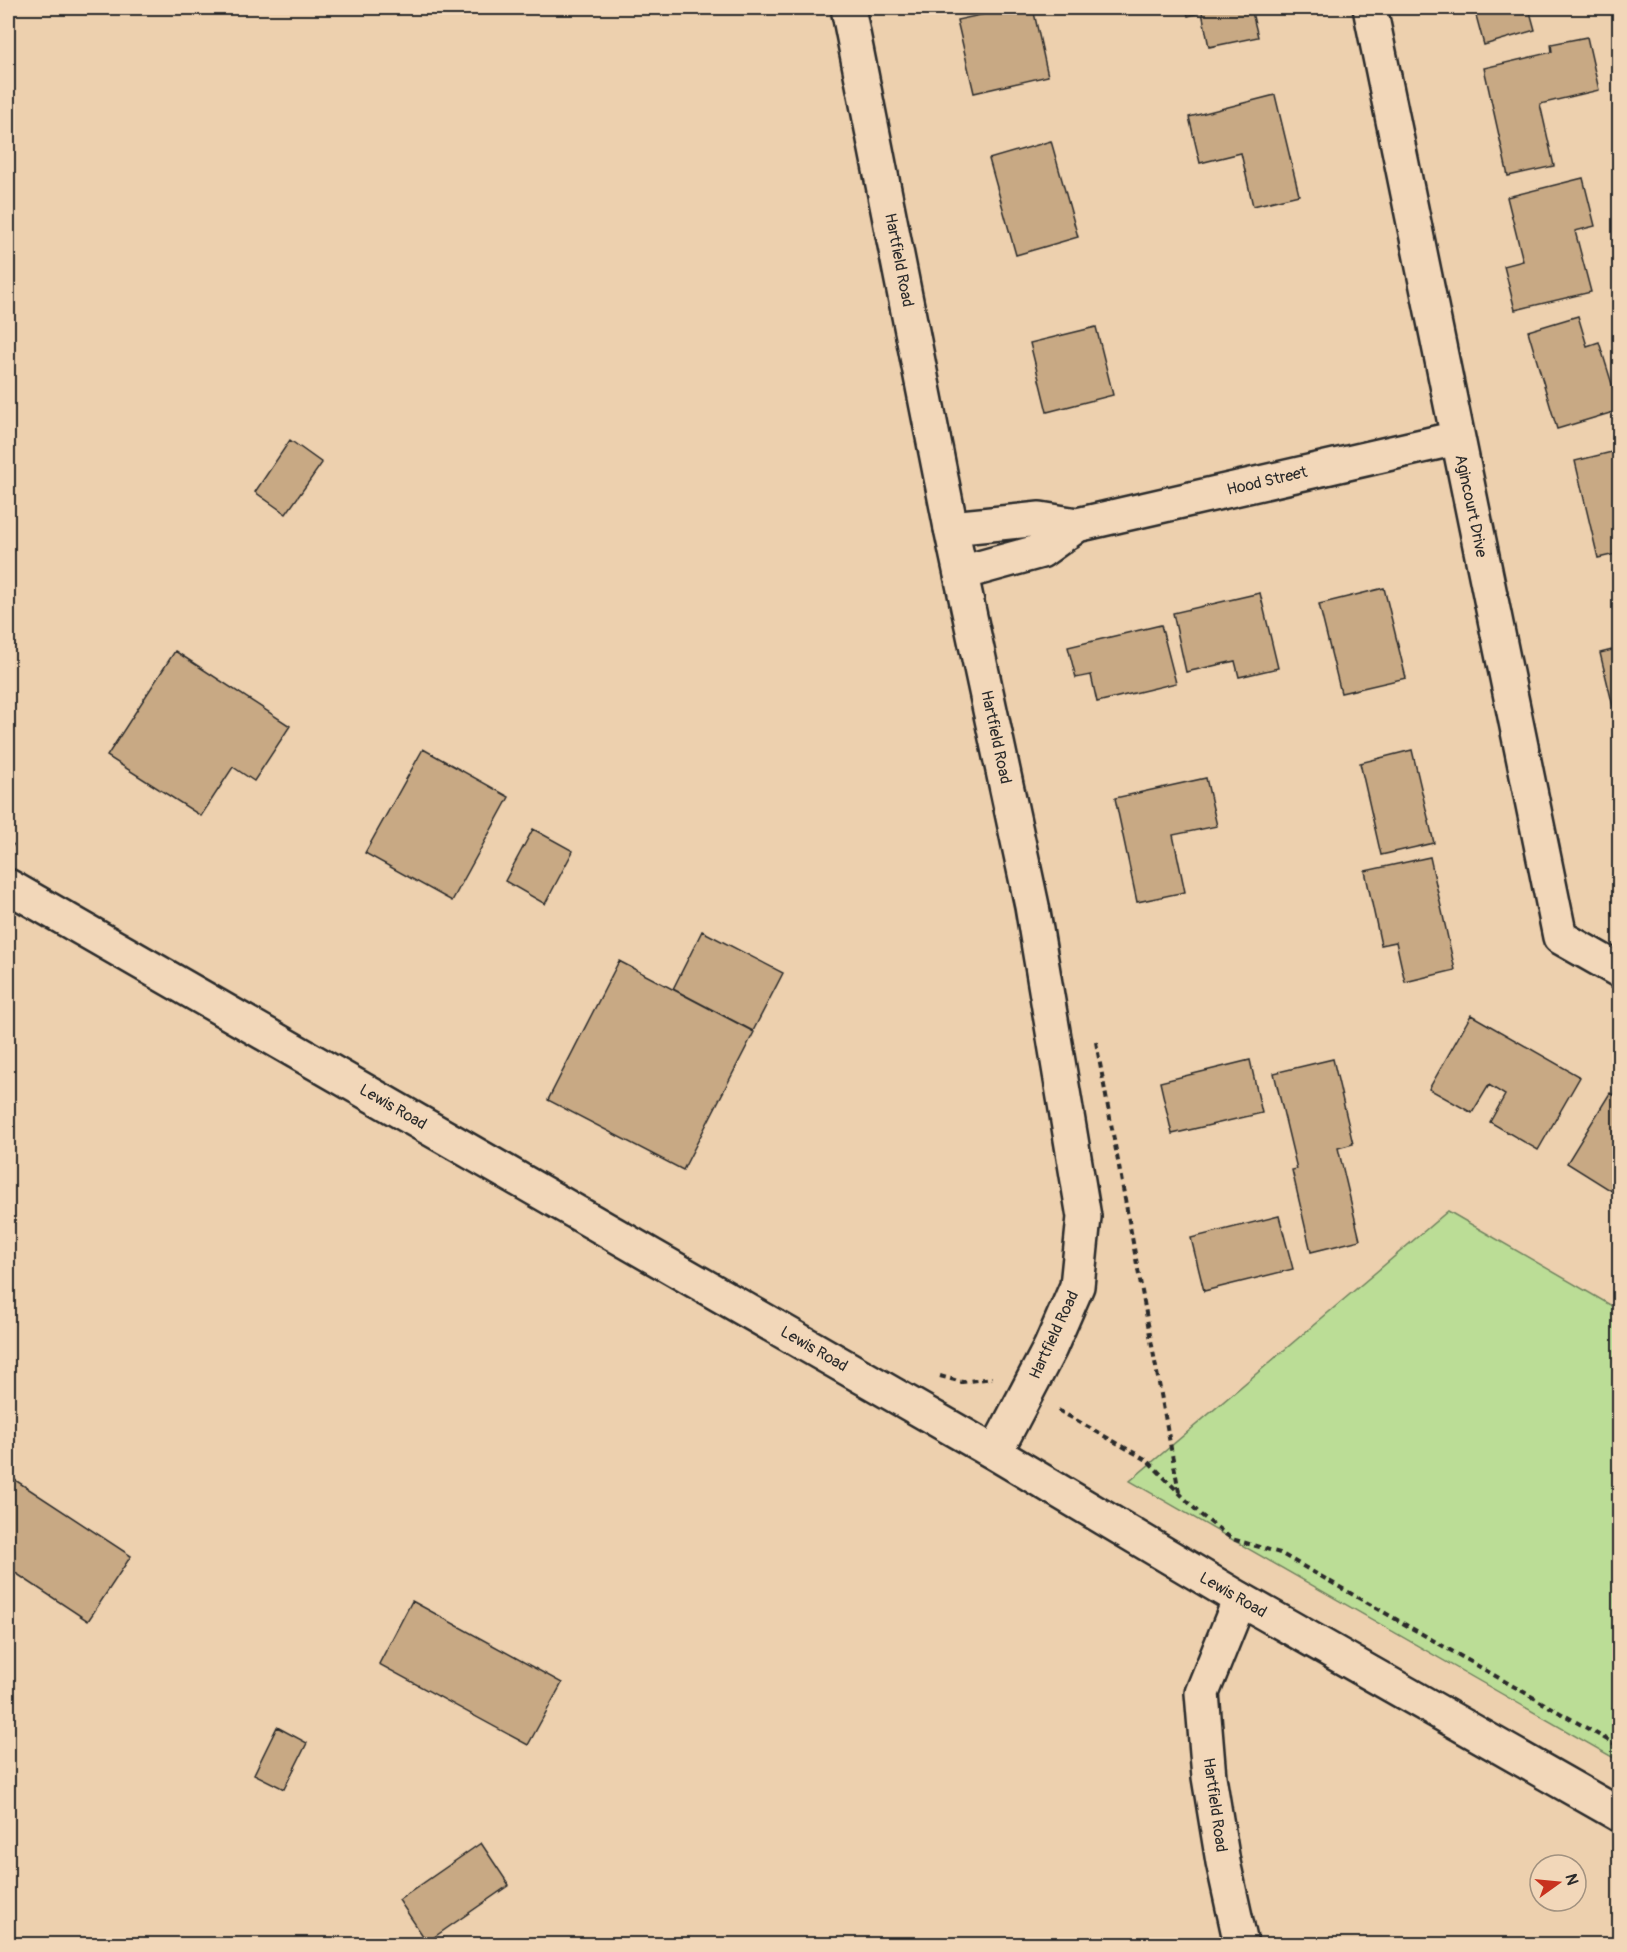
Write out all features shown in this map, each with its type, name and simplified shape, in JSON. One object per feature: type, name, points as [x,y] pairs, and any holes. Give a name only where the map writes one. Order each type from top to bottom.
[{"type":"street","name":"Hartfield Road","points":[[848,8],[951,528],[1032,906],[1084,1216],[1077,1286],[1050,1348],[995,1453]]},
{"type":"street","name":"Agincourt Drive","points":[[1370,8],[1560,937],[1620,971]]},
{"type":"street","name":"Hood Street","points":[[951,528],[1040,519],[1077,525],[1457,438]]},
{"type":"street","name":"Hood Street","points":[[961,573],[1041,551],[1077,525]]},
{"type":"street","name":"Lewis Road","points":[[8,886],[995,1453],[1240,1599],[1620,1815]]},
{"type":"street","name":"Hartfield Road","points":[[1240,1599],[1202,1693],[1209,1777],[1223,1862],[1241,1944]]},
{"type":"path","points":[[992,1378],[1147,1460],[1201,1515],[1232,1539],[1280,1553],[1620,1747]]},
{"type":"green space","points":[[1448,1211],[1619,1310],[1619,1761],[1130,1481]]},
{"type":"building","points":[[1013,8],[1033,8],[1048,76],[974,93],[957,20]]},
{"type":"building","points":[[1186,8],[1251,8],[1258,37],[1209,47],[1202,12],[1188,16]]},
{"type":"building","points":[[1474,8],[1529,8],[1535,30],[1484,45]]},
{"type":"building","points":[[1587,37],[1599,90],[1540,104],[1554,166],[1508,176],[1484,68],[1552,52],[1551,44]]},
{"type":"building","points":[[1275,95],[1299,195],[1253,206],[1241,153],[1200,163],[1189,117]]},
{"type":"building","points":[[1051,141],[1078,237],[1016,255],[989,159]]},
{"type":"building","points":[[1583,178],[1595,226],[1575,231],[1591,292],[1515,310],[1504,266],[1523,261],[1507,197]]},
{"type":"building","points":[[1578,316],[1587,346],[1599,342],[1620,410],[1557,429],[1528,331]]},
{"type":"building","points":[[1096,327],[1113,395],[1047,412],[1030,343]]},
{"type":"building","points":[[290,440],[322,463],[286,514],[255,492]]},
{"type":"building","points":[[1620,450],[1620,553],[1598,558],[1575,461]]},
{"type":"building","points":[[1384,588],[1406,678],[1341,693],[1319,604]]},
{"type":"building","points":[[1260,593],[1278,668],[1239,677],[1235,661],[1186,672],[1173,613]]},
{"type":"building","points":[[1161,625],[1176,683],[1097,702],[1091,675],[1076,678],[1068,647]]},
{"type":"building","points":[[1620,648],[1620,735],[1600,653]]},
{"type":"building","points":[[175,651],[290,726],[254,781],[233,767],[201,816],[107,756]]},
{"type":"building","points":[[423,749],[509,797],[452,901],[365,853]]},
{"type":"building","points":[[1412,750],[1434,843],[1381,855],[1360,763]]},
{"type":"building","points":[[1206,778],[1217,826],[1173,835],[1185,892],[1137,902],[1115,798]]},
{"type":"building","points":[[533,829],[573,851],[545,904],[505,881]]},
{"type":"building","points":[[1430,857],[1455,970],[1405,982],[1396,942],[1381,945],[1365,871]]},
{"type":"building","points":[[702,931],[783,973],[753,1031],[673,989]]},
{"type":"building","points":[[619,961],[754,1032],[683,1170],[548,1100]]},
{"type":"building","points":[[1471,1015],[1580,1077],[1538,1150],[1490,1122],[1505,1095],[1489,1085],[1472,1113],[1429,1089]]},
{"type":"building","points":[[1333,1059],[1353,1144],[1338,1148],[1360,1240],[1311,1252],[1292,1170],[1297,1169],[1274,1073]]},
{"type":"building","points":[[1250,1060],[1262,1113],[1172,1134],[1160,1082]]},
{"type":"building","points":[[1610,1093],[1620,1099],[1618,1195],[1567,1163]]},
{"type":"building","points":[[1279,1216],[1293,1269],[1204,1291],[1191,1238]]},
{"type":"building","points":[[9,1476],[131,1556],[88,1621],[8,1568]]},
{"type":"building","points":[[412,1601],[562,1683],[528,1745],[379,1664]]},
{"type":"building","points":[[277,1727],[307,1743],[284,1789],[254,1774]]},
{"type":"building","points":[[481,1843],[509,1885],[427,1942],[399,1900]]}]
